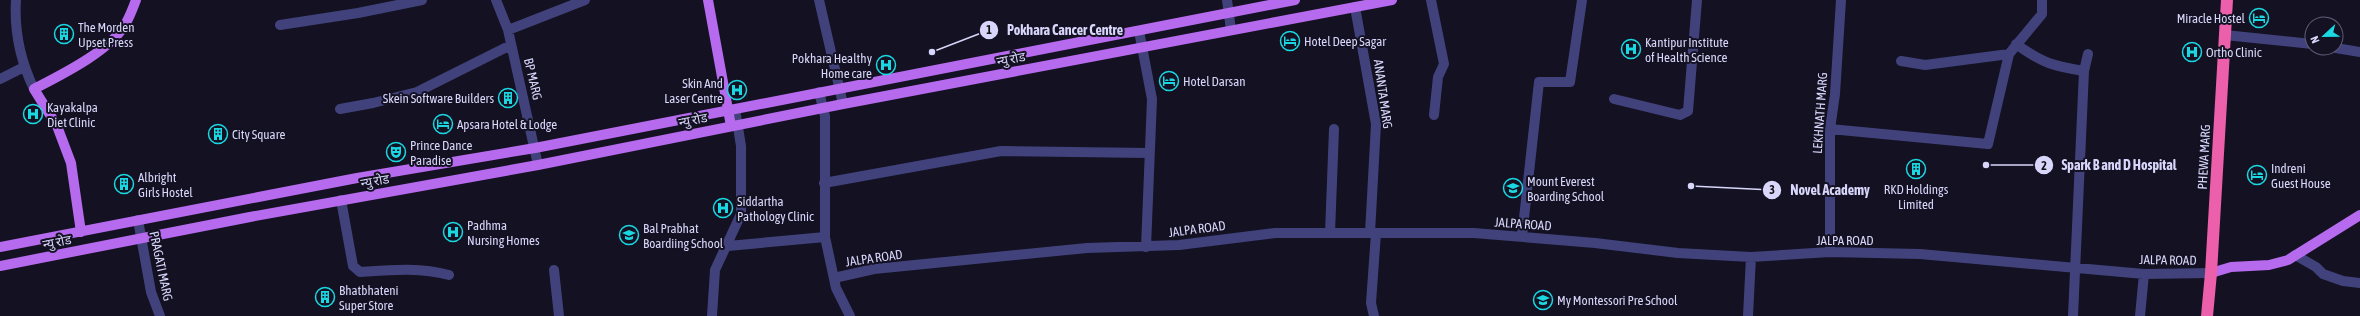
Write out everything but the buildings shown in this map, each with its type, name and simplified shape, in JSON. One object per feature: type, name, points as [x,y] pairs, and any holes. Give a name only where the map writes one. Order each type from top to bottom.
[{"type":"highway","name":"PHEWA MARG","points":[[2207,316],[2211,273],[2227,0]]},
{"type":"main road","points":[[81,232],[71,163],[57,126],[34,89],[62,75],[99,52],[126,24],[136,0]]},
{"type":"main road","points":[[708,0],[732,109],[734,126]]},
{"type":"main road","name":"न्यु रोड","points":[[0,247],[358,178],[535,148],[1295,0]]},
{"type":"main road","name":"न्यु रोड","points":[[0,266],[341,200],[538,165],[843,104],[1392,0]]},
{"type":"main road","points":[[2211,273],[2231,267],[2269,265],[2288,260],[2360,215]]},
{"type":"street","points":[[16,0],[17,40],[24,67],[34,89]]},
{"type":"street","points":[[280,25],[358,13],[422,0]]},
{"type":"street","name":"BP MARG","points":[[496,0],[508,30],[538,165]]},
{"type":"street","points":[[508,30],[585,0]]},
{"type":"street","points":[[819,0],[843,104]]},
{"type":"street","points":[[1227,0],[1231,30]]},
{"type":"street","points":[[1431,0],[1444,64],[1438,77],[1434,115]]},
{"type":"street","points":[[1522,236],[1539,82],[1570,82],[1582,0]]},
{"type":"street","points":[[1614,99],[1680,115],[1688,111],[1697,0]]},
{"type":"street","name":"LEKHNATH MARG","points":[[1830,252],[1830,129],[1835,94],[1842,0]]},
{"type":"street","points":[[1830,129],[1988,144],[2009,54],[2042,14],[2042,0]]},
{"type":"street","name":"ANANTA MARG","points":[[1355,7],[1376,124],[1371,303],[1374,316]]},
{"type":"street","points":[[1139,31],[1152,99],[1146,247]]},
{"type":"street","points":[[2225,35],[2304,43]]},
{"type":"street","points":[[2016,44],[2037,60],[2053,66],[2084,71]]},
{"type":"street","points":[[340,109],[373,103],[417,92],[511,45]]},
{"type":"street","points":[[2344,49],[2360,52]]},
{"type":"street","points":[[1901,61],[1925,65],[2009,54]]},
{"type":"street","points":[[2073,316],[2084,71],[2088,54]]},
{"type":"street","points":[[0,78],[24,67]]},
{"type":"street","points":[[818,92],[823,108],[826,134],[824,183],[825,237],[836,288],[850,316]]},
{"type":"street","points":[[712,316],[715,270],[728,246],[741,214],[741,146],[734,126]]},
{"type":"street","points":[[1330,233],[1334,129]]},
{"type":"street","points":[[824,183],[1001,151],[1149,153]]},
{"type":"street","points":[[341,200],[353,266],[356,270],[360,272],[395,269],[432,270],[448,275]]},
{"type":"street","name":"PRAGATI MARG","points":[[138,220],[151,292],[160,316]]},
{"type":"street","name":"JALPA ROAD","points":[[834,278],[874,269],[1087,248],[1179,245],[1275,233],[1522,236],[1678,253],[1751,257],[1830,252],[1920,254],[2144,274],[2211,273]]},
{"type":"street","points":[[728,246],[825,237]]},
{"type":"street","points":[[2295,255],[2316,267],[2323,274],[2343,281],[2360,283]]},
{"type":"street","points":[[1748,316],[1751,257]]},
{"type":"street","points":[[554,270],[559,316]]},
{"type":"street","points":[[2140,316],[2144,274]]},
{"type":"place","name":"Miracle Hostel","points":[[2259,18]]},
{"type":"place","name":"The Morden Upset Press","points":[[64,34]]},
{"type":"place","name":"Hotel Deep Sagar","points":[[1290,41]]},
{"type":"place","name":"Kantipur Institute of Health Science","points":[[1631,49]]},
{"type":"place","name":"Pokhara Cancer Centre","points":[[932,52]]},
{"type":"place","name":"Ortho Clinic","points":[[2192,52]]},
{"type":"place","name":"Pokhara Healthy Home care","points":[[886,65]]},
{"type":"place","name":"Hotel Darsan","points":[[1169,81]]},
{"type":"place","name":"Skin And Laser Centre","points":[[737,90]]},
{"type":"place","name":"Skein Software Builders","points":[[508,98]]},
{"type":"place","name":"Kayakalpa Diet Clinic","points":[[33,114]]},
{"type":"place","name":"Apsara Hotel & Lodge","points":[[443,124]]},
{"type":"place","name":"City Square","points":[[218,134]]},
{"type":"place","name":"Prince Dance Paradise","points":[[396,152]]},
{"type":"place","name":"Spark B and D Hospital","points":[[1986,165]]},
{"type":"place","name":"RKD Holdings Limited","points":[[1916,169]]},
{"type":"place","name":"Indreni Guest House","points":[[2257,175]]},
{"type":"place","name":"Albright Girls Hostel","points":[[124,184]]},
{"type":"place","name":"Novel Academy","points":[[1691,186]]},
{"type":"place","name":"Mount Everest Boarding School","points":[[1513,188]]},
{"type":"place","name":"Siddartha Pathology Clinic","points":[[723,208]]},
{"type":"place","name":"Padhma Nursing Homes","points":[[453,232]]},
{"type":"place","name":"Bal Prabhat Boardiing School","points":[[629,235]]},
{"type":"place","name":"Bhatbhateni Super Store","points":[[325,297]]},
{"type":"place","name":"My Montessori Pre School","points":[[1543,300]]}]
